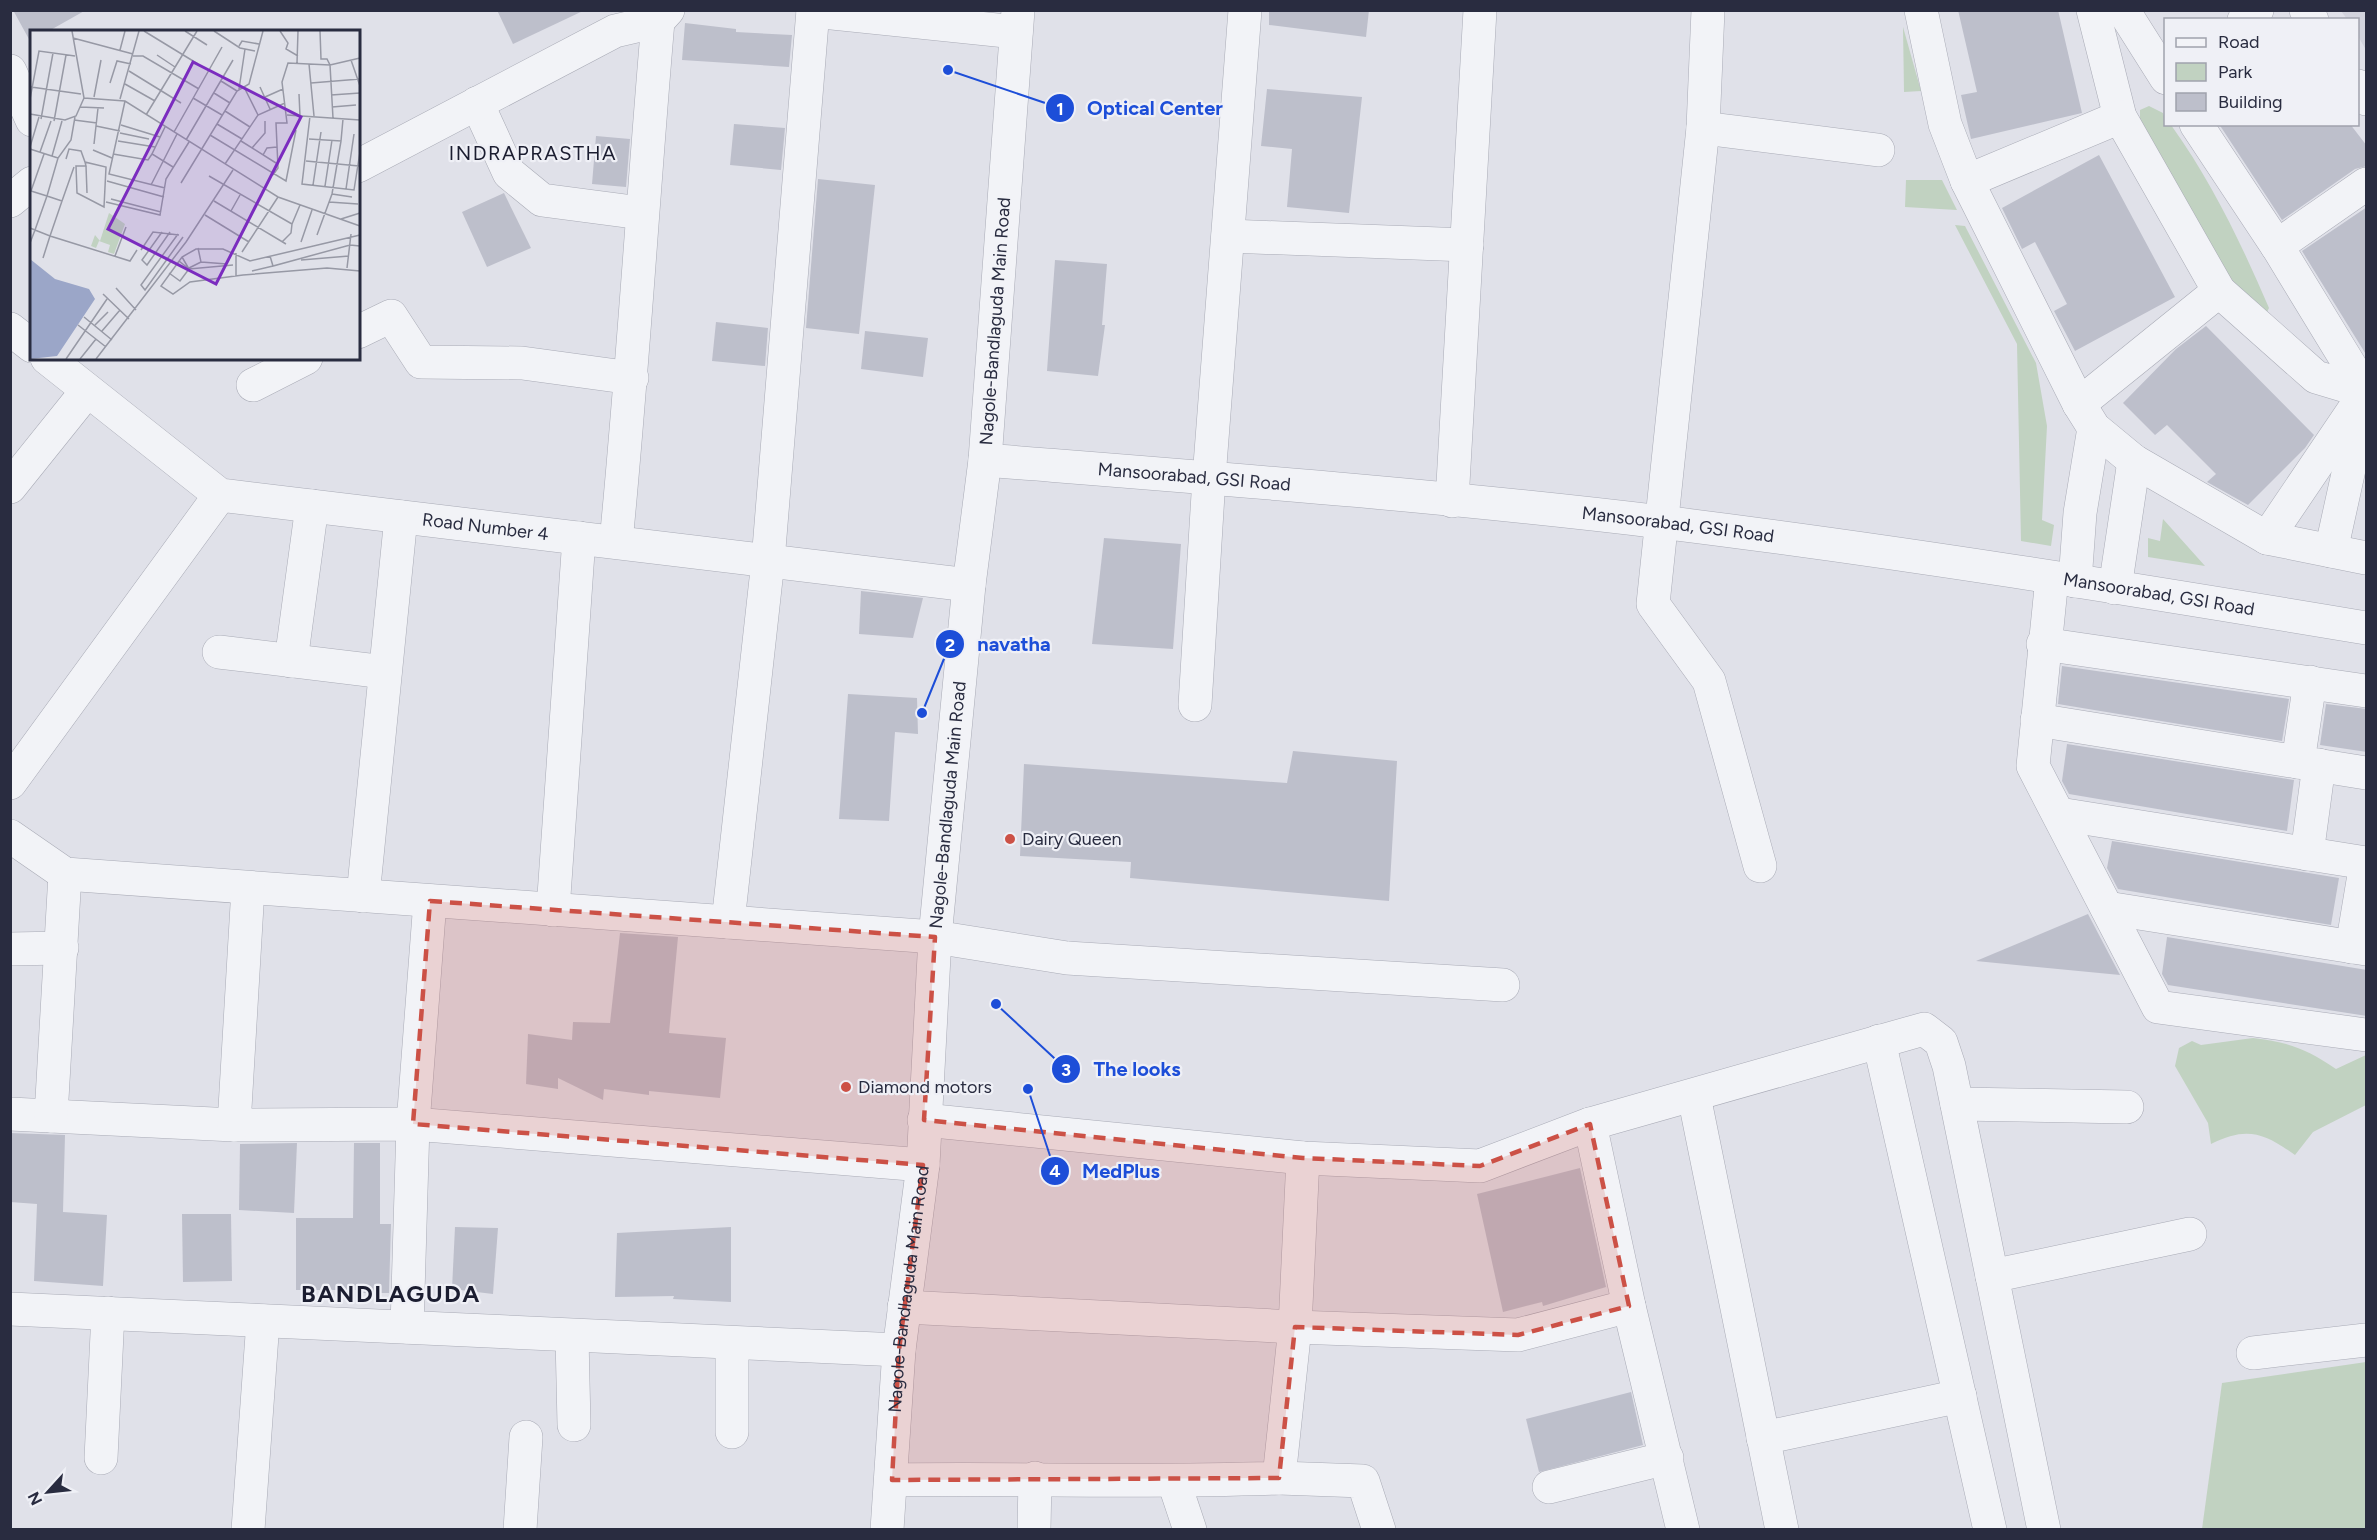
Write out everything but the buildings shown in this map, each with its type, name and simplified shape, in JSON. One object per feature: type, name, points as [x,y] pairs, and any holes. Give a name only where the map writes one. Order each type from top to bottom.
[{"type":"street","points":[[1195,705],[1209,478],[1245,10]]},
{"type":"street","points":[[1452,501],[1480,10]]},
{"type":"street","points":[[1708,10],[1703,128],[1653,604],[1709,681],[1760,866]]},
{"type":"street","points":[[1921,10],[1945,124],[1967,181],[2086,416],[2134,461],[2267,538],[2367,558]]},
{"type":"street","points":[[2093,10],[2120,117],[2219,291],[2316,377],[2366,392]]},
{"type":"street","points":[[2123,10],[2164,73]]},
{"type":"street","points":[[728,922],[768,561],[813,11],[1017,21]]},
{"type":"street","points":[[360,165],[615,31],[663,16],[641,213],[632,378],[616,543]]},
{"type":"street","name":"Nagole-Bandlaguda Main Road","points":[[887,1530],[899,1350],[923,1165],[934,937],[969,585],[985,459],[1017,21]]},
{"type":"street","points":[[10,71],[30,116]]},
{"type":"street","points":[[477,103],[509,173],[542,200],[641,213]]},
{"type":"street","points":[[1967,181],[2120,117]]},
{"type":"street","points":[[2197,126],[2277,246],[2366,392],[2331,551]]},
{"type":"street","points":[[1703,128],[1878,150]]},
{"type":"street","points":[[2277,246],[2367,184]]},
{"type":"street","points":[[10,201],[30,185]]},
{"type":"street","points":[[1228,236],[1467,245]]},
{"type":"street","points":[[2219,291],[2086,416],[2080,513],[2064,580],[2043,644],[2033,766],[2158,1007],[2367,1035]]},
{"type":"street","points":[[360,331],[391,316],[421,362],[522,363],[632,378]]},
{"type":"street","points":[[10,329],[30,344]]},
{"type":"street","points":[[10,783],[220,495],[49,360]]},
{"type":"street","points":[[253,385],[302,360]]},
{"type":"street","points":[[10,487],[87,391]]},
{"type":"street","points":[[2267,538],[2366,392]]},
{"type":"street","name":"Mansoorabad, GSI Road","points":[[985,459],[1209,478],[1661,522],[2064,580],[2367,628]]},
{"type":"street","points":[[2115,588],[2134,461]]},
{"type":"street","name":"Road Number 4","points":[[220,495],[969,585]]},
{"type":"street","points":[[291,661],[312,506]]},
{"type":"street","points":[[363,896],[401,517]]},
{"type":"street","points":[[553,910],[579,538]]},
{"type":"street","points":[[2043,644],[2367,691]]},
{"type":"street","points":[[219,652],[385,672]]},
{"type":"street","points":[[2307,854],[2310,682]]},
{"type":"street","points":[[2037,720],[2367,773]]},
{"type":"street","points":[[2059,814],[2366,863],[2359,948],[2107,908]]},
{"type":"street","points":[[10,836],[38,866],[62,948],[51,1116]]},
{"type":"street","points":[[38,866],[248,888],[934,937],[1067,958],[1503,985]]},
{"type":"street","points":[[234,1125],[248,888]]},
{"type":"street","points":[[407,1327],[414,1124],[430,901]]},
{"type":"street","points":[[10,949],[62,948]]},
{"type":"street","points":[[924,1119],[1303,1158],[1480,1166],[1590,1124],[1924,1029],[1941,1042],[1957,1104],[2044,1530]]},
{"type":"street","points":[[1879,1041],[1990,1530]]},
{"type":"street","points":[[1694,1096],[1782,1530]]},
{"type":"street","points":[[1957,1104],[2127,1107]]},
{"type":"street","points":[[10,1114],[234,1125],[414,1124],[923,1165]]},
{"type":"street","points":[[1590,1124],[1629,1306],[1683,1530]]},
{"type":"street","points":[[1280,1478],[1295,1328],[1303,1158]]},
{"type":"street","points":[[1992,1276],[2190,1234]]},
{"type":"street","points":[[904,1307],[1295,1328],[1518,1335],[1629,1306]]},
{"type":"street","points":[[10,1308],[572,1337],[899,1350]]},
{"type":"street","points":[[101,1458],[108,1313]]},
{"type":"street","points":[[248,1530],[262,1321]]},
{"type":"street","points":[[572,1337],[574,1425]]},
{"type":"street","points":[[2253,1353],[2367,1340]]},
{"type":"street","points":[[732,1344],[732,1432]]},
{"type":"street","points":[[1763,1438],[1960,1396]]},
{"type":"street","points":[[520,1530],[526,1437]]},
{"type":"street","points":[[1549,1487],[1667,1458]]},
{"type":"street","points":[[892,1480],[1035,1478],[1174,1482],[1280,1478],[1363,1481],[1379,1530]]},
{"type":"street","points":[[1034,1530],[1035,1478]]},
{"type":"street","points":[[1174,1482],[1190,1530]]},
{"type":"highlighted area","points":[[430,901],[935,937],[924,1120],[1303,1158],[1480,1166],[1590,1124],[1629,1306],[1518,1335],[1295,1327],[1279,1478],[892,1480],[899,1350],[923,1165],[413,1124]]},
{"type":"shaded area","points":[[2341,11],[2366,11],[2366,50],[2359,38],[2359,18],[2346,18]]},
{"type":"green space","points":[[1903,27],[1921,91],[1904,92]]},
{"type":"green space","points":[[2149,106],[2163,113],[2164,126],[2172,126],[2200,168],[2225,213],[2269,308],[2262,322],[2247,316],[2140,132],[2140,110]]},
{"type":"green space","points":[[1906,180],[1942,180],[1957,210],[1905,207]]},
{"type":"green space","points":[[1955,225],[1965,226],[2036,363],[2047,426],[2042,520],[2054,525],[2051,546],[2021,541],[2017,344]]},
{"type":"green space","points":[[2163,519],[2205,566],[2148,557],[2148,538],[2160,541]]},
{"type":"green space","points":[[2253,1038],[2297,1048],[2316,1056],[2336,1069],[2366,1055],[2366,1105],[2313,1132],[2295,1155],[2274,1141],[2255,1134],[2235,1135],[2211,1144],[2208,1123],[2175,1066],[2179,1048],[2192,1041],[2201,1045]]},
{"type":"green space","points":[[2366,1362],[2366,1529],[2202,1529],[2222,1383]]},
{"type":"place","name":"Optical Center","points":[[948,70]]},
{"type":"place","name":"navatha","points":[[922,713]]},
{"type":"place","name":"Dairy Queen","points":[[1010,839]]},
{"type":"place","name":"The looks","points":[[996,1004]]},
{"type":"place","name":"Diamond motors","points":[[846,1087]]},
{"type":"place","name":"MedPlus","points":[[1028,1089]]},
{"type":"district","name":"INDRAPRASTHA","points":[[533,153]]},
{"type":"district","name":"BANDLAGUDA","points":[[391,1293]]}]
